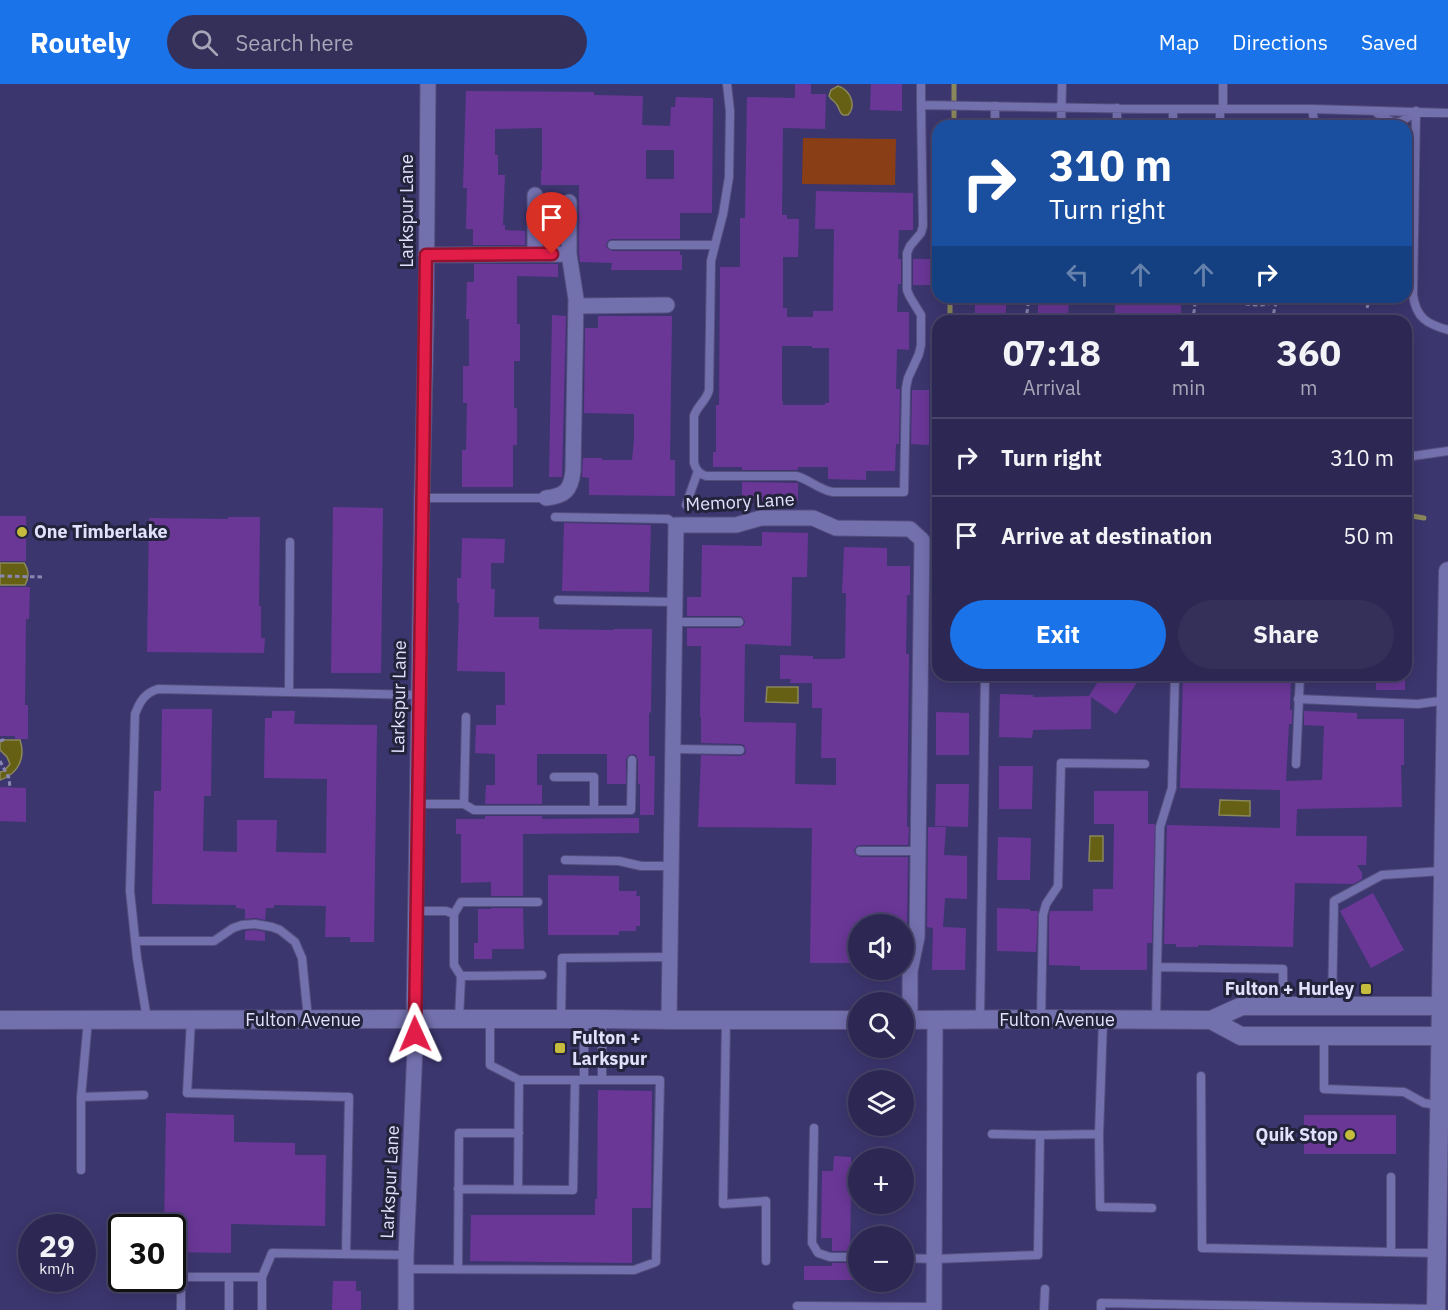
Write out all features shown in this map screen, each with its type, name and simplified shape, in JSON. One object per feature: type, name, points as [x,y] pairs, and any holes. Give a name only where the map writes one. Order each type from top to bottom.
[{"type":"main road","points":[[1436,1310],[1436,1253],[1443,1174],[1443,1138],[1439,1106],[1444,1036],[1443,871],[1448,571]]},
{"type":"main road","name":"Fulton Avenue","points":[[914,1020],[1211,1020],[1242,1006],[1444,1006]]},
{"type":"main road","name":"Fulton Avenue","points":[[0,1020],[848,1020]]},
{"type":"main road","name":"Fulton Avenue","points":[[1211,1020],[1241,1036],[1444,1036]]},
{"type":"street","name":"Larkspur Lane","points":[[406,1310],[415,1048],[428,84]]},
{"type":"street","points":[[535,254],[536,195]]},
{"type":"street","points":[[546,498],[561,495],[571,485],[573,478],[576,291],[569,254],[570,202]]},
{"type":"street","points":[[426,255],[569,254]]},
{"type":"street","points":[[576,306],[667,306]]},
{"type":"street","name":"Memory Lane","points":[[669,1020],[676,525],[736,525],[761,518],[813,518],[836,528],[910,529],[922,540],[917,938],[914,945]]},
{"type":"street","points":[[934,1309],[935,1020]]},
{"type":"lane","points":[[727,84],[730,111],[729,177],[723,214],[711,261],[709,390],[694,417],[693,458],[695,467],[706,476],[796,476],[826,491],[833,492],[904,492],[906,388],[921,345],[921,315],[908,294],[907,281],[908,249],[921,233],[923,226],[921,84]]},
{"type":"lane","points":[[1062,84],[1062,120]]},
{"type":"lane","points":[[1220,120],[1223,84]]},
{"type":"lane","points":[[921,105],[1312,109],[1448,113]]},
{"type":"lane","points":[[995,106],[995,120]]},
{"type":"lane","points":[[1117,108],[1117,120]]},
{"type":"lane","points":[[1173,109],[1173,120]]},
{"type":"lane","points":[[1312,109],[1314,120]]},
{"type":"lane","points":[[1416,111],[1414,304],[1421,317],[1433,326],[1448,330]]},
{"type":"lane","points":[[612,244],[715,245]]},
{"type":"lane","points":[[1412,456],[1448,451]]},
{"type":"lane","points":[[686,505],[698,471]]},
{"type":"lane","points":[[422,498],[546,498]]},
{"type":"lane","points":[[555,517],[668,519],[676,525]]},
{"type":"lane","points":[[289,691],[290,542]]},
{"type":"lane","points":[[558,600],[675,602]]},
{"type":"lane","points":[[675,622],[739,622]]},
{"type":"lane","points":[[980,1020],[985,681]]},
{"type":"lane","points":[[1156,1020],[1160,827],[1172,788],[1175,681]]},
{"type":"lane","points":[[1296,764],[1300,681]]},
{"type":"lane","points":[[147,1020],[130,891],[135,714],[139,703],[149,692],[158,689],[419,694]]},
{"type":"lane","points":[[1298,699],[1418,704],[1447,700]]},
{"type":"lane","points":[[464,804],[466,717]]},
{"type":"lane","points":[[674,749],[740,750]]},
{"type":"lane","points":[[417,804],[464,804],[474,810],[631,810],[632,760]]},
{"type":"lane","points":[[1041,1019],[1042,915],[1046,904],[1058,886],[1061,763],[1145,764]]},
{"type":"lane","points":[[554,777],[594,777],[594,809]]},
{"type":"lane","points":[[860,851],[918,851]]},
{"type":"lane","points":[[565,860],[619,861],[641,866],[672,866]]},
{"type":"lane","points":[[1332,1006],[1334,901],[1382,875],[1443,871]]},
{"type":"lane","points":[[459,1019],[461,976],[454,965],[454,914],[462,902],[538,902]]},
{"type":"lane","points":[[416,911],[446,911],[454,914]]},
{"type":"lane","points":[[135,941],[214,941],[233,928],[255,924],[280,930],[295,942],[302,958],[308,1020]]},
{"type":"lane","points":[[561,1019],[562,958],[670,957]]},
{"type":"lane","points":[[1157,967],[1283,969],[1282,1006]]},
{"type":"lane","points":[[461,976],[542,975]]},
{"type":"lane","points":[[262,1310],[262,1277],[272,1253],[346,1254],[458,1269],[634,1270],[656,1262],[660,1080],[519,1080],[490,1065],[490,1019]]},
{"type":"lane","points":[[584,1080],[593,1019]]},
{"type":"lane","points":[[593,1019],[602,1080]]},
{"type":"lane","points":[[81,1170],[81,1097],[88,1020]]},
{"type":"lane","points":[[191,1020],[187,1093],[349,1096],[346,1254]]},
{"type":"lane","points":[[726,1020],[723,1204],[766,1201],[766,1261]]},
{"type":"lane","points":[[1103,1020],[1099,1134],[1100,1207],[1152,1208]]},
{"type":"lane","points":[[1324,1036],[1324,1089],[1404,1092],[1424,1103],[1439,1106]]},
{"type":"lane","points":[[1201,1076],[1202,1248],[1436,1253]]},
{"type":"lane","points":[[518,1189],[519,1080]]},
{"type":"lane","points":[[458,1189],[573,1190],[575,1080]]},
{"type":"lane","points":[[81,1097],[144,1095]]},
{"type":"lane","points":[[814,1128],[812,1243],[818,1253],[830,1257],[848,1257]]},
{"type":"lane","points":[[458,1269],[459,1133],[519,1133]]},
{"type":"lane","points":[[992,1134],[1099,1134]]},
{"type":"lane","points":[[914,1258],[1038,1255],[1040,1135]]},
{"type":"lane","points":[[1391,1177],[1391,1252]]},
{"type":"lane","points":[[181,1310],[181,1277],[262,1277]]},
{"type":"lane","points":[[229,1277],[229,1310]]},
{"type":"lane","points":[[1044,1310],[1045,1289]]},
{"type":"lane","points":[[1101,1310],[1101,1303],[1154,1307],[1436,1310]]},
{"type":"lane","points":[[797,1306],[934,1309]]},
{"type":"path","points":[[1248,303],[1260,305],[1272,303]]},
{"type":"path","points":[[1367,308],[1368,303]]},
{"type":"path","points":[[0,576],[44,577]]},
{"type":"path","points":[[0,761],[9,778],[10,788]]},
{"type":"shaded area","points":[[838,86],[851,98],[852,107],[848,115],[842,114],[829,96],[831,90]]},
{"type":"shaded area","points":[[803,138],[896,139],[895,185],[802,184]]},
{"type":"shaded area","points":[[0,563],[24,563],[28,574],[25,585],[0,585]]},
{"type":"shaded area","points":[[767,687],[798,687],[798,703],[766,702]]},
{"type":"shaded area","points":[[0,740],[20,740],[22,753],[19,764],[12,774],[0,780],[0,772],[10,764],[0,750]]},
{"type":"shaded area","points":[[1220,800],[1250,801],[1250,816],[1219,815]]},
{"type":"shaded area","points":[[1090,836],[1103,836],[1103,861],[1089,861]]},
{"type":"building","points":[[795,84],[811,84],[811,94],[826,94],[825,129],[783,128],[782,215],[787,215],[787,219],[799,219],[798,257],[783,257],[783,308],[787,308],[787,317],[813,317],[813,311],[833,311],[834,229],[815,229],[816,191],[913,193],[913,230],[899,230],[898,259],[901,259],[901,284],[898,284],[897,312],[909,312],[909,350],[897,349],[896,389],[900,389],[899,444],[896,444],[895,471],[866,471],[866,480],[828,479],[828,467],[798,467],[798,470],[742,470],[742,467],[713,467],[713,452],[716,452],[716,405],[719,405],[720,267],[740,267],[740,218],[745,218],[747,97],[795,98]],"holes":[[[782,346],[812,346],[812,348],[829,348],[829,403],[825,405],[783,405]]]},
{"type":"building","points":[[871,84],[902,84],[902,111],[870,110]]},
{"type":"building","points":[[466,91],[594,92],[594,95],[643,96],[642,125],[670,126],[671,107],[675,107],[676,97],[713,98],[712,213],[680,213],[680,239],[612,239],[606,244],[607,248],[612,251],[680,251],[682,270],[611,270],[612,263],[580,262],[579,185],[541,185],[542,128],[495,129],[498,175],[505,175],[503,225],[505,225],[505,230],[525,231],[525,245],[473,245],[473,229],[466,229],[467,188],[463,188]],"holes":[[[646,150],[674,150],[674,179],[646,179]]]},
{"type":"building","points":[[913,259],[931,259],[931,285],[913,285]]},
{"type":"building","points":[[474,264],[558,264],[558,277],[517,276],[520,361],[514,361],[517,445],[513,445],[513,487],[462,487],[462,450],[466,450],[467,403],[463,403],[463,366],[469,366],[469,319],[466,319],[467,282],[474,282]]},
{"type":"building","points":[[975,303],[1006,303],[1006,315],[975,315]]},
{"type":"building","points":[[1038,303],[1069,303],[1068,315],[1038,315]]},
{"type":"building","points":[[1115,303],[1181,303],[1181,314],[1115,314]]},
{"type":"building","points":[[552,315],[566,316],[562,477],[549,477]]},
{"type":"building","points":[[598,316],[672,316],[670,460],[675,460],[675,496],[589,495],[589,478],[582,477],[583,458],[632,460],[634,440],[634,414],[584,413],[585,328],[598,328]]},
{"type":"building","points":[[912,390],[929,390],[929,445],[911,444]]},
{"type":"building","points":[[742,482],[798,483],[798,501],[742,501]]},
{"type":"building","points":[[333,507],[383,508],[381,673],[331,673]]},
{"type":"building","points":[[0,516],[26,516],[26,561],[0,561]]},
{"type":"building","points":[[228,517],[260,517],[259,606],[261,606],[261,638],[265,638],[264,653],[147,652],[149,518],[228,519]]},
{"type":"building","points":[[564,523],[651,525],[649,592],[562,591]]},
{"type":"building","points":[[762,532],[808,533],[807,577],[792,577],[791,646],[745,644],[744,722],[796,723],[795,784],[836,785],[836,758],[821,758],[822,708],[812,708],[812,683],[790,683],[791,679],[780,679],[780,655],[813,656],[813,659],[845,658],[846,593],[842,593],[844,547],[887,548],[887,566],[910,566],[906,654],[909,654],[908,845],[860,845],[854,850],[855,854],[860,857],[908,857],[907,914],[848,914],[848,963],[810,963],[812,828],[698,827],[701,755],[740,756],[745,754],[746,750],[744,745],[740,744],[701,743],[701,646],[687,646],[687,628],[739,628],[744,625],[745,621],[739,616],[687,616],[687,597],[701,597],[702,545],[762,546]]},
{"type":"building","points":[[462,538],[505,539],[504,563],[491,563],[491,589],[495,589],[494,617],[539,617],[539,629],[652,629],[649,756],[655,756],[654,815],[640,815],[638,760],[633,754],[626,759],[626,784],[607,784],[607,754],[537,754],[537,785],[542,785],[542,804],[485,804],[486,785],[495,785],[495,754],[475,753],[476,725],[496,725],[496,705],[505,705],[505,672],[457,671],[459,603],[457,603],[457,578],[461,578]]},
{"type":"building","points":[[0,587],[30,587],[29,619],[26,619],[25,705],[28,705],[28,739],[0,736]]},
{"type":"building","points":[[1098,681],[1138,681],[1116,714],[1091,697],[1091,729],[1033,730],[1032,738],[999,737],[1000,694],[1033,695],[1033,697],[1089,696]]},
{"type":"building","points":[[1183,681],[1291,681],[1292,724],[1289,724],[1286,781],[1322,780],[1324,726],[1304,725],[1304,711],[1357,713],[1357,719],[1404,719],[1404,765],[1401,765],[1402,807],[1297,809],[1296,836],[1367,836],[1366,865],[1357,865],[1362,873],[1362,879],[1353,884],[1295,883],[1293,947],[1198,945],[1198,947],[1176,947],[1176,944],[1164,944],[1167,825],[1280,828],[1280,790],[1180,788]]},
{"type":"building","points":[[1376,681],[1405,681],[1405,690],[1376,690]]},
{"type":"building","points":[[162,709],[212,709],[211,796],[204,796],[203,851],[237,852],[237,820],[277,820],[276,852],[326,853],[327,779],[264,778],[265,718],[272,718],[272,711],[295,711],[294,724],[377,725],[374,942],[350,942],[350,937],[325,937],[326,906],[274,905],[274,908],[266,908],[265,920],[245,919],[245,909],[236,908],[236,905],[152,904],[154,791],[161,791]]},
{"type":"building","points":[[936,712],[969,713],[969,755],[936,755]]},
{"type":"building","points":[[999,766],[1033,766],[1032,809],[999,809]]},
{"type":"building","points":[[936,784],[969,784],[968,827],[935,826]]},
{"type":"building","points":[[0,787],[26,788],[26,822],[0,821]]},
{"type":"building","points":[[1094,791],[1148,791],[1148,824],[1155,824],[1152,943],[1147,943],[1147,970],[1080,970],[1080,966],[1049,965],[1050,911],[1093,911],[1093,889],[1113,889],[1114,824],[1094,824]]},
{"type":"building","points":[[485,816],[542,816],[542,819],[639,818],[639,833],[523,834],[523,896],[491,896],[491,882],[461,883],[461,834],[456,834],[456,819],[485,819]]},
{"type":"building","points":[[928,827],[946,827],[944,855],[967,856],[967,899],[945,898],[943,927],[966,928],[965,970],[932,970],[933,928],[927,927]]},
{"type":"building","points":[[998,837],[1031,838],[1030,880],[997,880]]},
{"type":"building","points":[[548,875],[619,876],[619,891],[637,891],[636,896],[640,896],[640,926],[636,926],[636,931],[619,931],[619,935],[548,935]]},
{"type":"building","points":[[1373,893],[1404,950],[1371,968],[1340,911]]},
{"type":"building","points":[[523,908],[524,949],[492,949],[492,959],[474,959],[474,943],[478,943],[478,909]]},
{"type":"building","points":[[997,908],[1038,911],[1036,952],[997,951]]},
{"type":"building","points":[[245,931],[265,932],[265,941],[245,940]]},
{"type":"building","points":[[598,1090],[652,1091],[651,1208],[632,1208],[632,1263],[470,1261],[471,1215],[595,1215]]},
{"type":"building","points":[[166,1113],[234,1115],[234,1142],[295,1143],[295,1155],[326,1155],[325,1226],[231,1224],[231,1253],[186,1252],[186,1214],[164,1214]]},
{"type":"building","name":"Quik Stop","points":[[1304,1115],[1396,1115],[1396,1154],[1304,1154]]},
{"type":"building","points":[[834,1156],[848,1157],[848,1214],[851,1214],[848,1251],[832,1251],[832,1238],[821,1238],[822,1171],[833,1171]]},
{"type":"building","points":[[832,1263],[848,1263],[848,1280],[804,1280],[804,1266],[832,1266]]},
{"type":"building","points":[[333,1281],[356,1281],[356,1291],[361,1291],[361,1310],[332,1310]]},
{"type":"waterway","points":[[954,84],[954,120]]},
{"type":"waterway","points":[[950,303],[950,315]]},
{"type":"waterway","points":[[1412,516],[1424,518]]},
{"type":"place","name":"One Timberlake","points":[[22,532]]},
{"type":"place","name":"Fulton + Hurley","points":[[1366,989]]},
{"type":"place","name":"Fulton + Larkspur","points":[[560,1048]]},
{"type":"place","name":"Quik Stop","points":[[1350,1135]]},
{"type":"route","points":[[415,1034],[426,255],[552,254]]}]
